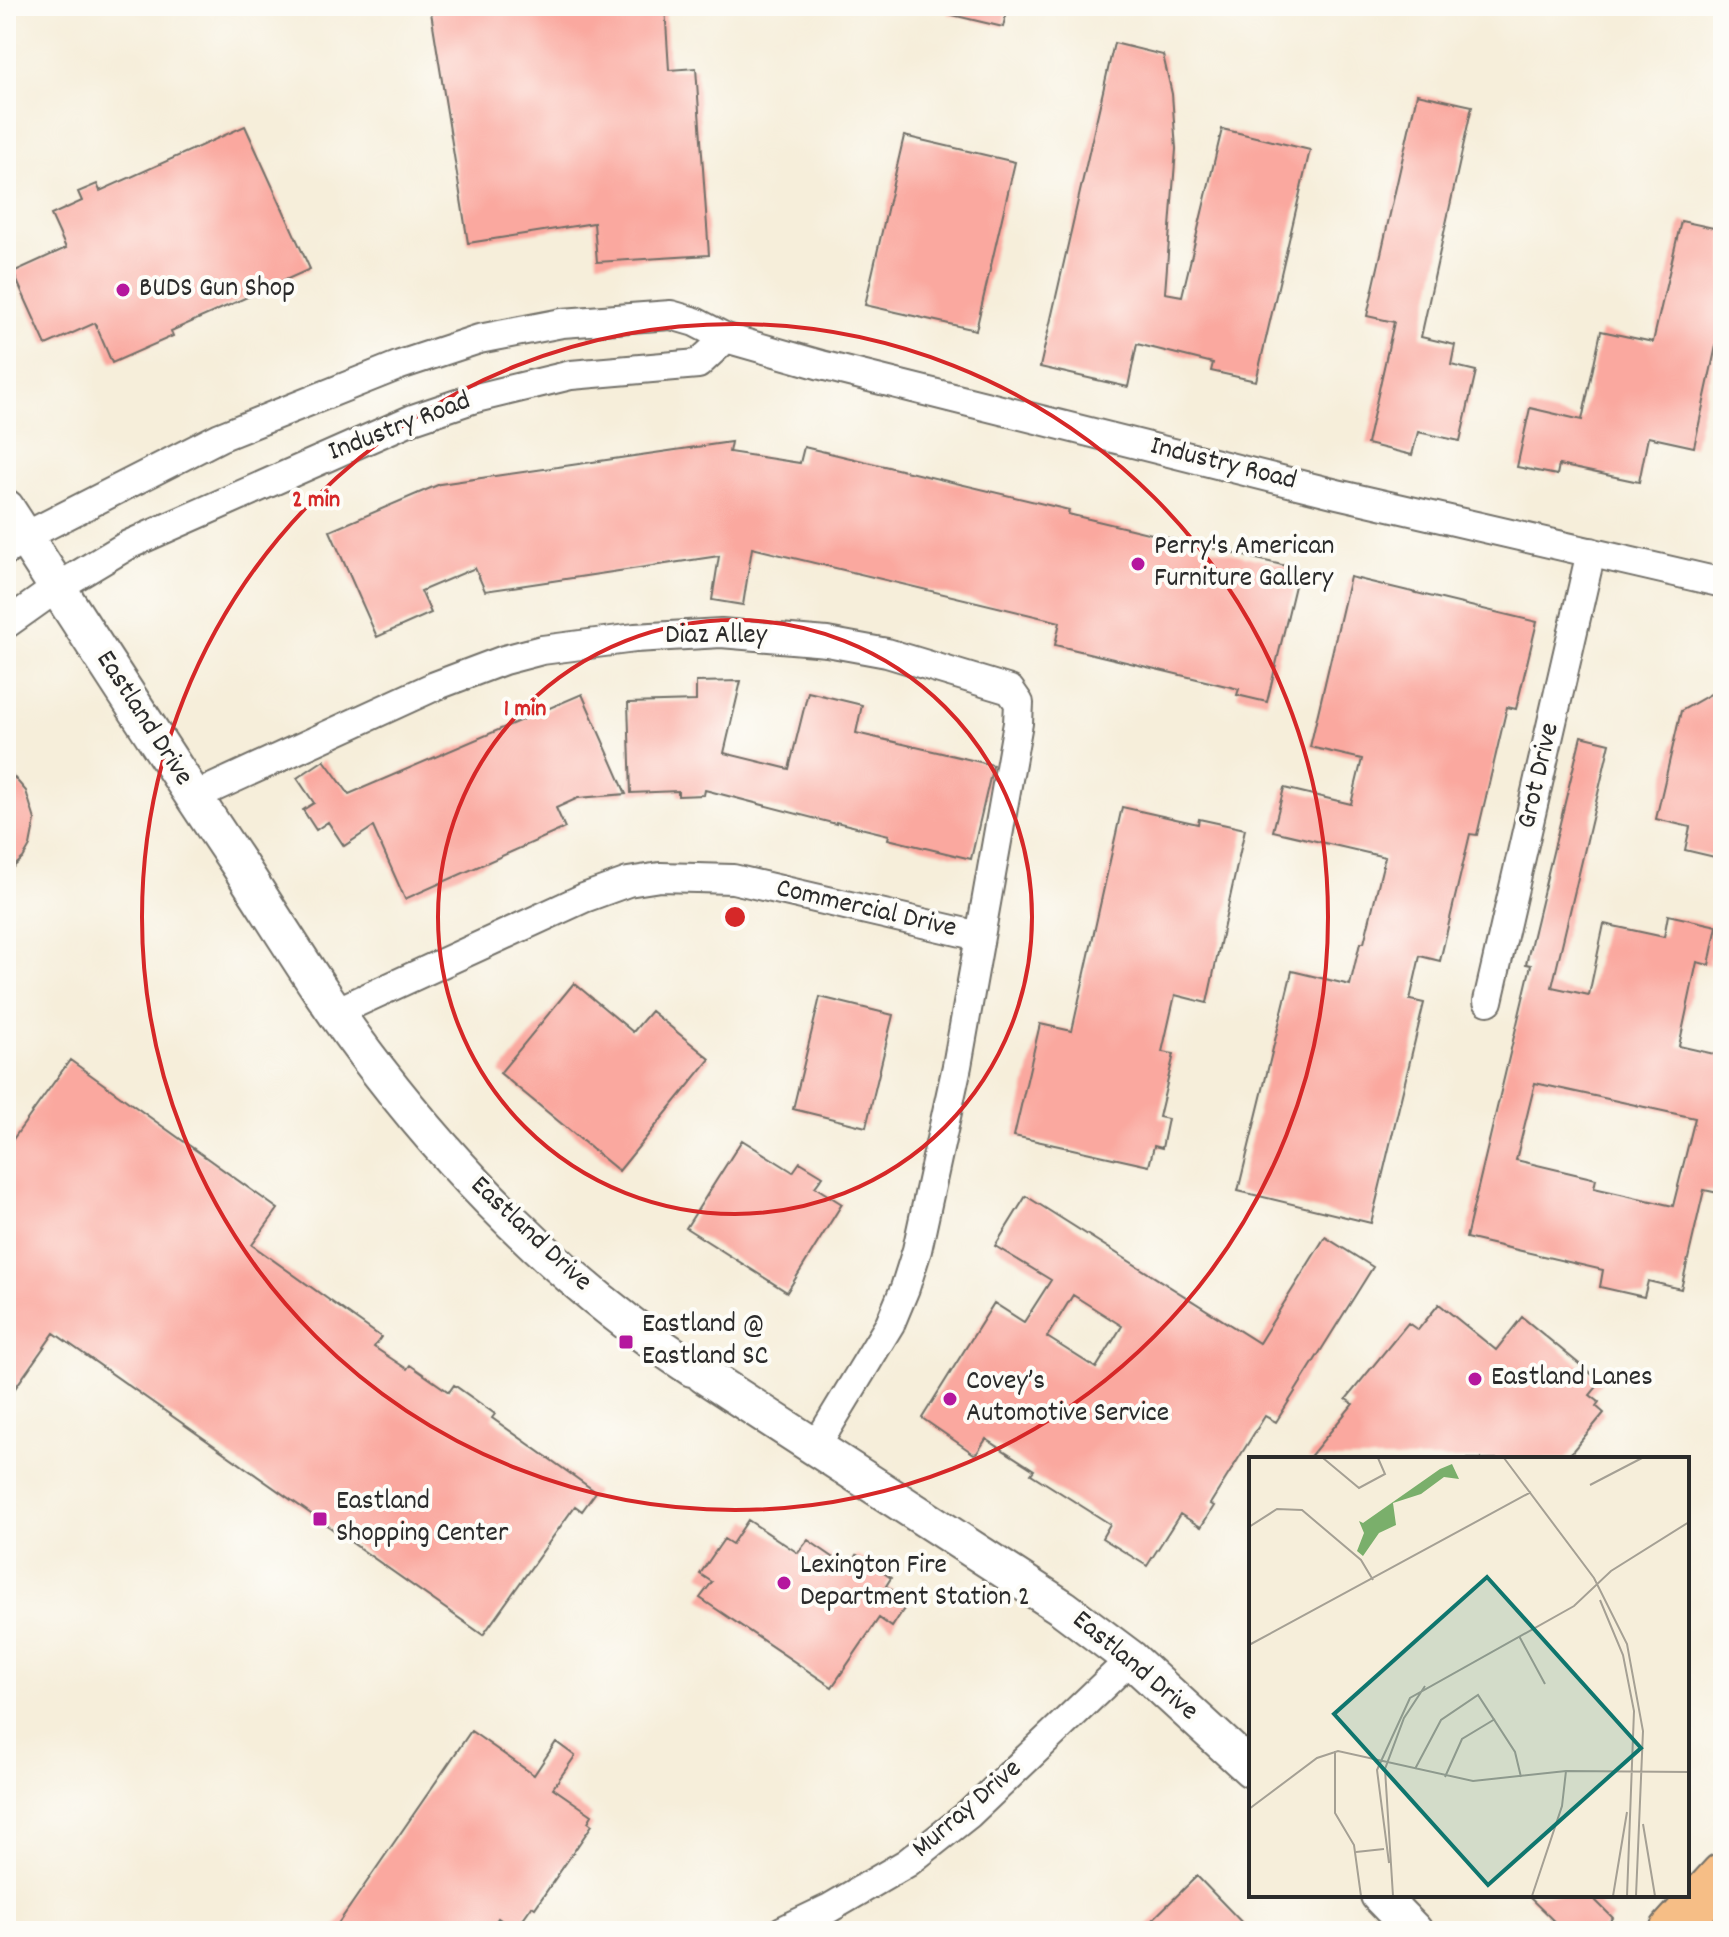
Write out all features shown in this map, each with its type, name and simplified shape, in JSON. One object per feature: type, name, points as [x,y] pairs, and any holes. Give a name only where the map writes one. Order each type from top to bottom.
[{"type":"highway","points":[[1672,1931],[1723,1875]]},
{"type":"street","name":"Industry Road","points":[[12,532],[220,437],[400,365],[479,339],[562,323],[671,315],[695,322],[726,338],[821,365],[1337,494],[1723,583]]},
{"type":"street","name":"Industry Road","points":[[6,624],[58,587],[128,545],[413,419],[472,399],[571,375],[698,364],[726,338]]},
{"type":"street","name":"Eastland Drive","points":[[12,532],[58,587],[193,797],[376,1068],[454,1164],[492,1203],[603,1303],[698,1372],[1063,1608],[1131,1659],[1249,1767]]},
{"type":"street","name":"Grot Drive","points":[[1488,1001],[1591,552]]},
{"type":"street","name":"Diaz Alley","points":[[193,797],[435,686],[529,653],[635,638],[721,633],[827,642],[887,653],[1001,685],[1010,690],[1019,703],[979,936]]},
{"type":"street","name":"Commercial Drive","points":[[336,1012],[584,898],[628,882],[660,877],[733,879],[979,936],[957,1066],[917,1250],[905,1288],[890,1324],[816,1446]]},
{"type":"street","name":"Murray Drive","points":[[782,1931],[828,1909],[907,1863],[969,1814],[1131,1659]]},
{"type":"street","points":[[1381,1897],[1414,1931]]},
{"type":"building","points":[[430,6],[665,6],[669,70],[696,68],[709,255],[597,262],[594,223],[468,243]]},
{"type":"building","points":[[949,6],[1008,6],[1003,27],[948,14]]},
{"type":"building","points":[[1114,43],[1163,55],[1172,94],[1176,149],[1165,293],[1182,296],[1222,129],[1310,150],[1256,381],[1211,371],[1213,363],[1137,344],[1128,387],[1040,367]]},
{"type":"building","points":[[1417,94],[1472,106],[1421,337],[1455,345],[1451,365],[1476,371],[1460,441],[1418,432],[1412,455],[1367,444],[1394,322],[1367,316]]},
{"type":"building","points":[[245,126],[310,269],[171,331],[173,336],[112,363],[95,323],[46,345],[13,272],[66,248],[51,215],[82,201],[78,192],[97,184],[100,191]]},
{"type":"building","points":[[904,136],[1015,162],[976,330],[865,305]]},
{"type":"building","points":[[1681,221],[1723,230],[1723,338],[1718,337],[1694,447],[1648,437],[1639,482],[1559,465],[1557,475],[1517,467],[1530,408],[1582,420],[1601,331],[1653,342]]},
{"type":"building","points":[[731,442],[729,452],[800,463],[804,447],[1299,569],[1267,702],[1237,695],[1239,689],[1055,645],[1060,622],[752,548],[743,605],[712,600],[719,556],[485,591],[475,568],[421,591],[431,613],[377,637],[330,531],[440,484]]},
{"type":"building","points":[[1350,577],[1537,622],[1516,709],[1507,707],[1477,835],[1470,834],[1440,961],[1420,956],[1410,1000],[1424,1003],[1371,1223],[1238,1191],[1292,971],[1350,985],[1360,943],[1364,943],[1385,857],[1273,831],[1284,788],[1351,804],[1362,759],[1310,747]]},
{"type":"building","points":[[741,681],[724,753],[789,769],[808,692],[862,705],[856,733],[993,765],[971,859],[888,839],[889,835],[705,790],[704,795],[678,796],[678,791],[631,793],[628,703],[696,701],[696,682]]},
{"type":"building","points":[[1723,687],[1723,859],[1685,850],[1690,827],[1656,819],[1681,711]]},
{"type":"building","points":[[582,694],[626,794],[578,798],[556,808],[565,828],[405,899],[373,827],[344,846],[328,822],[316,830],[303,810],[314,803],[297,778],[324,760],[349,794]]},
{"type":"building","points":[[1581,736],[1610,743],[1552,987],[1589,995],[1604,924],[1664,937],[1668,915],[1717,926],[1709,965],[1697,962],[1679,1046],[1723,1056],[1723,1194],[1704,1190],[1681,1289],[1648,1281],[1644,1297],[1600,1287],[1603,1270],[1466,1238],[1531,965],[1526,964]],"holes":[[[1535,1083],[1695,1118],[1673,1206],[1594,1188],[1596,1179],[1516,1160]]]},
{"type":"building","points":[[6,768],[26,791],[35,820],[30,846],[23,858],[6,874]]},
{"type":"building","points":[[1122,807],[1198,824],[1199,819],[1245,829],[1207,1003],[1175,995],[1162,1052],[1174,1054],[1159,1117],[1168,1119],[1162,1148],[1154,1146],[1149,1166],[1014,1136],[1040,1024],[1072,1031]]},
{"type":"building","points":[[574,983],[633,1032],[651,1011],[710,1059],[619,1171],[500,1073]]},
{"type":"building","points":[[820,997],[893,1015],[866,1127],[793,1109]]},
{"type":"building","points":[[70,1060],[278,1209],[252,1245],[381,1337],[374,1347],[407,1369],[410,1365],[449,1392],[454,1385],[495,1414],[492,1418],[596,1492],[582,1511],[575,1506],[483,1635],[54,1333],[6,1401],[6,1149]]},
{"type":"building","points":[[742,1140],[793,1172],[800,1162],[823,1176],[815,1187],[842,1204],[787,1292],[686,1228]]},
{"type":"building","points":[[1026,1196],[1259,1343],[1325,1237],[1373,1267],[1276,1422],[1265,1416],[1210,1504],[1214,1506],[1201,1527],[1180,1514],[1147,1566],[1102,1538],[1110,1524],[1031,1474],[1034,1470],[986,1439],[974,1454],[922,1418],[994,1303],[1024,1322],[1051,1280],[995,1246]],"holes":[[[1073,1295],[1122,1326],[1096,1368],[1047,1337]]]},
{"type":"building","name":"Eastland Lanes","points":[[1439,1304],[1496,1350],[1522,1317],[1601,1382],[1590,1395],[1599,1402],[1596,1406],[1604,1413],[1568,1457],[1310,1457],[1353,1404],[1346,1399],[1408,1323],[1418,1330]]},
{"type":"building","points":[[748,1520],[798,1553],[808,1540],[849,1568],[857,1555],[891,1578],[886,1586],[909,1601],[892,1627],[879,1618],[832,1687],[700,1598],[712,1582],[700,1574],[724,1539],[732,1544]]},
{"type":"building","points":[[471,1731],[534,1775],[556,1742],[575,1756],[553,1788],[592,1815],[588,1822],[592,1825],[535,1908],[532,1906],[515,1930],[498,1918],[490,1931],[333,1931]]},
{"type":"building","points":[[1197,1876],[1250,1931],[1141,1931]]},
{"type":"building","points":[[1529,1897],[1592,1897],[1613,1918],[1600,1931],[1564,1931]]},
{"type":"place","name":"BUDS Gun Shop","points":[[123,290]]},
{"type":"place","name":"Perry's American Furniture Gallery","points":[[1138,564]]},
{"type":"place","name":"Eastland @ Eastland SC","points":[[626,1342]]},
{"type":"place","name":"Eastland Lanes","points":[[1475,1379]]},
{"type":"place","name":"Covey’s Automotive Service","points":[[950,1399]]},
{"type":"place","name":"Eastland Shopping Center","points":[[320,1519]]},
{"type":"place","name":"Lexington Fire Department Station 2","points":[[784,1583]]}]
